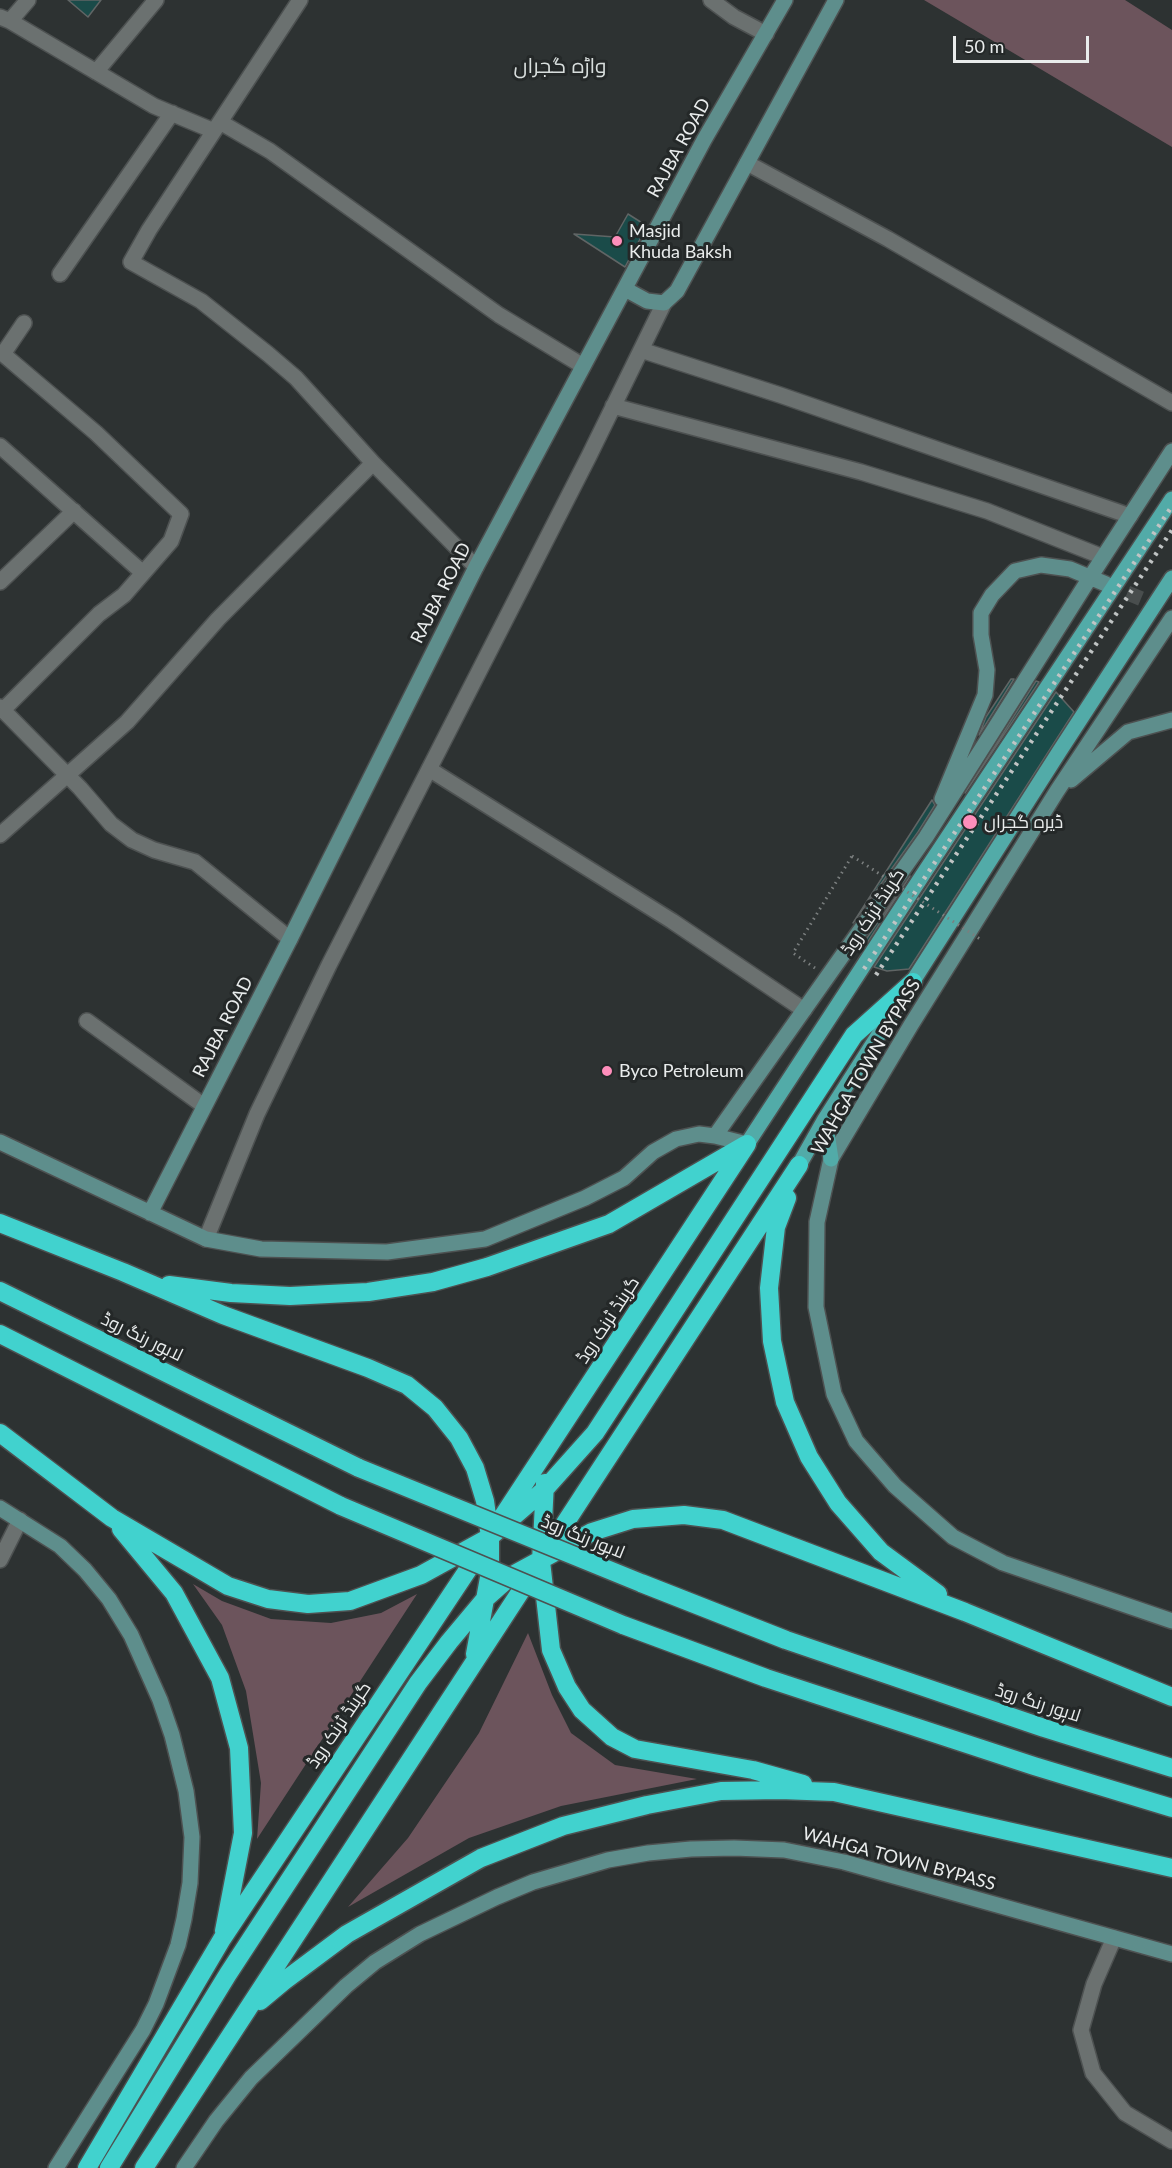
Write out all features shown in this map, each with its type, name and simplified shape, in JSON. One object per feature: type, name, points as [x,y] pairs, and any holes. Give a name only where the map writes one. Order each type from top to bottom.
[{"type":"highway","points":[[0,1434],[112,1518],[228,1586],[268,1599],[308,1604],[350,1601],[421,1575],[490,1537],[544,1490],[595,1433],[854,1035],[913,982]]},
{"type":"highway","points":[[146,1282],[231,1293],[290,1296],[368,1292],[433,1282],[487,1267],[609,1224],[747,1144]]},
{"type":"highway","name":"گرینڈ ٹرنک روڈ","points":[[87,2168],[222,1939],[553,1443],[747,1144]]},
{"type":"highway","points":[[144,2168],[799,1165]]},
{"type":"highway","points":[[799,1165],[776,1227],[769,1288],[772,1341],[785,1402],[809,1457],[838,1503],[882,1552],[917,1580],[965,1612]]},
{"type":"highway","points":[[0,1223],[223,1315],[368,1368],[407,1385],[435,1408],[459,1438],[475,1468],[485,1501],[490,1537],[490,1572],[473,1662]]},
{"type":"highway","name":"لاہور رنگ روڈ","points":[[0,1291],[359,1468],[641,1583],[786,1640],[1044,1728],[1172,1768]]},
{"type":"highway","points":[[0,1334],[341,1506],[623,1624],[777,1682],[1034,1766],[1172,1808]]},
{"type":"highway","points":[[553,1443],[544,1490],[541,1561],[551,1650],[567,1687],[582,1710],[612,1737],[635,1749],[753,1770],[834,1792],[1172,1868]]},
{"type":"highway","points":[[109,2168],[228,1974],[418,1683],[485,1599],[511,1576],[592,1532],[633,1518],[684,1515],[723,1520],[965,1612],[1172,1696]]},
{"type":"highway","points":[[112,1518],[174,1593],[220,1678],[239,1748],[243,1833],[222,1939]]},
{"type":"highway","points":[[244,2016],[284,1981],[347,1934],[481,1858],[563,1826],[646,1805],[721,1791],[834,1792]]},
{"type":"main road","name":"گرینڈ ٹرنک روڈ","points":[[747,1144],[1172,499]]},
{"type":"main road","points":[[799,1165],[825,1119],[1172,578]]},
{"type":"main road","points":[[825,1119],[831,1159]]},
{"type":"street","points":[[28,0],[5,19],[154,106],[217,126],[270,151],[499,315],[583,366]]},
{"type":"street","points":[[96,72],[156,0]]},
{"type":"street","points":[[300,0],[149,230],[131,262],[201,302],[296,378],[374,463],[476,567]]},
{"type":"street","points":[[711,0],[734,17],[766,34]]},
{"type":"street","name":"RAJBA ROAD","points":[[150,1213],[476,567],[704,140],[785,0]]},
{"type":"street","points":[[206,1239],[257,1114],[329,965],[614,406],[664,303],[677,291],[836,0]]},
{"type":"street","points":[[60,274],[172,113]]},
{"type":"street","points":[[747,163],[918,256],[1172,403]]},
{"type":"street","points":[[625,290],[647,301],[664,303]]},
{"type":"street","points":[[24,323],[1,355],[96,433],[181,514],[171,541],[124,595],[99,614],[1,708],[68,775],[111,824],[132,840],[154,850],[195,862],[290,939]]},
{"type":"street","points":[[641,350],[780,395],[1130,516]]},
{"type":"street","points":[[614,406],[861,472],[987,510],[1103,556]]},
{"type":"street","points":[[0,446],[143,573]]},
{"type":"street","points":[[715,1136],[926,837],[1090,576],[1172,451]]},
{"type":"street","points":[[0,835],[127,722],[218,619],[374,463]]},
{"type":"street","points":[[0,582],[74,512]]},
{"type":"street","points":[[926,837],[985,695],[987,670],[981,635],[981,613],[992,596],[1015,571],[1029,567],[1054,566],[1090,576],[1106,584]]},
{"type":"street","name":"WAHGA TOWN BYPASS","points":[[1170,613],[911,1025],[831,1159],[817,1222],[816,1307],[834,1394],[856,1441],[896,1486],[953,1538],[1003,1563],[1172,1621]]},
{"type":"street","points":[[1057,791],[1128,732],[1172,720]]},
{"type":"street","points":[[429,769],[672,921],[804,1010]]},
{"type":"street","points":[[87,1022],[204,1106]]},
{"type":"street","points":[[0,1142],[206,1239],[261,1249],[387,1252],[485,1239],[585,1198],[624,1179],[653,1152],[676,1139],[699,1134],[747,1144]]},
{"type":"street","points":[[0,1508],[60,1546],[85,1570],[109,1599],[131,1635],[160,1700],[172,1735],[186,1791],[192,1837],[190,1883],[184,1919],[178,1945],[156,2004],[143,2030],[56,2168]]},
{"type":"street","points":[[0,1560],[20,1520]]},
{"type":"street","name":"WAHGA TOWN BYPASS","points":[[184,2168],[216,2121],[251,2078],[346,1986],[375,1962],[420,1934],[497,1897],[533,1882],[608,1860],[691,1849],[784,1850],[844,1862],[1172,1953]]},
{"type":"street","points":[[1114,1938],[1094,1984],[1082,2030],[1093,2073],[1125,2113],[1172,2141]]},
{"type":"path","points":[[827,977],[793,953],[852,856],[980,939]]},
{"type":"shaded area","points":[[924,0],[1125,0],[1172,30],[1172,147]]},
{"type":"shaded area","points":[[193,1584],[222,1601],[271,1619],[331,1623],[381,1613],[417,1594],[257,1839],[261,1783],[246,1691],[222,1625]]},
{"type":"shaded area","points":[[528,1633],[552,1695],[571,1733],[615,1765],[697,1779],[561,1806],[469,1838],[348,1907],[408,1838],[479,1733]]},
{"type":"building","points":[[68,0],[101,0],[88,17]]},
{"type":"building","name":"Masjid Khuda Baksh","points":[[628,214],[647,226],[625,267],[574,234],[615,237]]},
{"type":"building","points":[[1011,679],[1014,679],[979,735],[986,717]]},
{"type":"building","points":[[1036,681],[1039,682],[965,793]]},
{"type":"building","points":[[1056,692],[1074,712],[909,969],[887,971],[874,967]]},
{"type":"building","points":[[932,800],[935,805],[918,832],[853,923]]},
{"type":"building","points":[[910,876],[862,951],[860,948]]},
{"type":"tunnel","points":[[1106,584],[1166,609]]},
{"type":"railway","points":[[864,969],[1172,506]]},
{"type":"railway","points":[[876,975],[1172,530]]},
{"type":"place","name":"Masjid Khuda Baksh","points":[[617,241]]},
{"type":"place","name":"ڈیرہ گجراں","points":[[970,822]]},
{"type":"place","name":"Byco Petroleum","points":[[607,1071]]},
{"type":"district","name":"واڑہ گجراں","points":[[560,66]]}]
